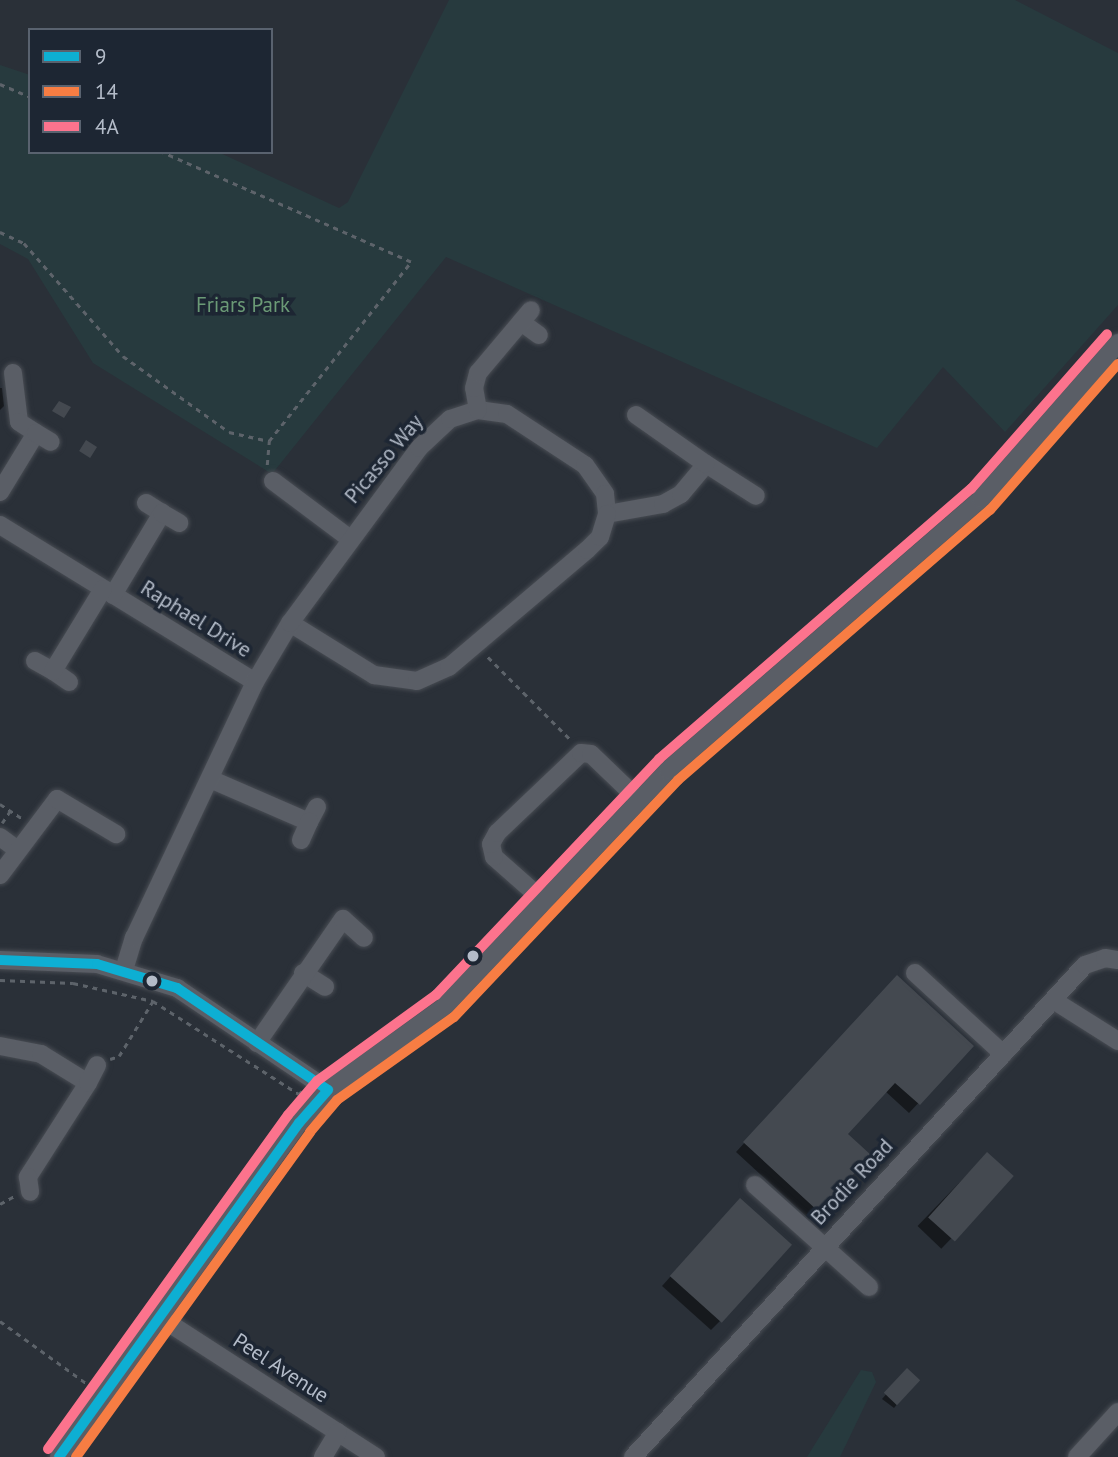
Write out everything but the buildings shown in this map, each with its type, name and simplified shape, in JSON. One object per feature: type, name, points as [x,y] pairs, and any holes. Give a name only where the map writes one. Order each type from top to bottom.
[{"type":"street","points":[[290,623],[374,675],[394,682],[433,676],[476,645],[600,537],[607,514],[606,494],[585,465],[507,414],[478,410],[474,388],[478,373],[526,316],[539,335]]},
{"type":"street","points":[[59,1457],[299,1123],[321,1086],[445,1006],[639,800],[708,733],[981,499],[1118,345]]},
{"type":"street","points":[[0,492],[43,437],[19,422],[13,373]]},
{"type":"street","name":"Picasso Way","points":[[124,970],[134,938],[256,682],[290,623],[349,538],[435,430],[450,419],[478,410]]},
{"type":"street","points":[[636,415],[724,477],[756,496]]},
{"type":"street","points":[[607,514],[663,504],[681,494],[706,464]]},
{"type":"street","points":[[273,481],[349,538]]},
{"type":"street","points":[[146,503],[179,523]]},
{"type":"street","name":"Raphael Drive","points":[[53,671],[162,513]]},
{"type":"street","name":"Raphael Drive","points":[[0,525],[256,682]]},
{"type":"street","points":[[35,661],[69,682]]},
{"type":"street","points":[[545,902],[494,858],[491,844],[497,833],[581,753],[591,754],[639,800]]},
{"type":"street","points":[[210,779],[313,815],[302,840]]},
{"type":"street","points":[[0,874],[57,799],[116,834]]},
{"type":"street","points":[[0,837],[18,850]]},
{"type":"street","points":[[257,1043],[321,945],[343,919],[365,938]]},
{"type":"street","name":"Brodie Road","points":[[633,1457],[824,1245],[1085,965],[1105,958],[1118,960]]},
{"type":"street","points":[[0,960],[72,961],[124,970],[177,988],[321,1086]]},
{"type":"street","points":[[303,973],[326,986]]},
{"type":"street","points":[[915,973],[1003,1054]]},
{"type":"street","points":[[1053,1000],[1118,1041]]},
{"type":"street","points":[[0,1046],[41,1054],[88,1083]]},
{"type":"street","points":[[30,1192],[28,1178],[97,1065]]},
{"type":"street","points":[[755,1185],[869,1287]]},
{"type":"street","name":"Peel Avenue","points":[[161,1318],[376,1457]]},
{"type":"street","points":[[1077,1457],[1118,1412]]},
{"type":"street","points":[[323,1457],[338,1433]]},
{"type":"path","points":[[0,84],[28,96]]},
{"type":"path","points":[[167,154],[411,262],[269,441],[265,474],[273,481]]},
{"type":"path","points":[[0,232],[24,243],[123,356],[229,432],[269,441]]},
{"type":"path","points":[[476,645],[578,747]]},
{"type":"path","points":[[0,804],[34,828]]},
{"type":"path","points":[[0,826],[10,811]]},
{"type":"path","points":[[0,980],[83,984],[153,1001],[299,1094],[321,1086]]},
{"type":"path","points":[[97,1065],[119,1056],[153,1001]]},
{"type":"path","points":[[0,1321],[104,1396]]},
{"type":"green space","name":"Friars Park","points":[[449,0],[1015,0],[1118,53],[1118,305],[1005,432],[943,367],[877,448],[446,257],[272,474],[93,363],[28,259],[0,244],[0,65],[28,74],[28,154],[222,154],[339,208],[348,202]]},
{"type":"green space","points":[[861,1370],[872,1372],[876,1382],[840,1457],[807,1457]]},
{"type":"transit line","name":"4A","points":[[48,1449],[288,1115],[317,1081],[436,995],[659,759],[971,489],[1107,334]]},
{"type":"transit line","name":"14","points":[[76,1457],[310,1132],[337,1100],[454,1017],[678,780],[990,510],[1118,364]]},
{"type":"transit line","name":"9","points":[[0,960],[97,964],[177,988],[328,1090]]},
{"type":"transit line","name":"9","points":[[59,1457],[299,1123],[328,1090]]}]
